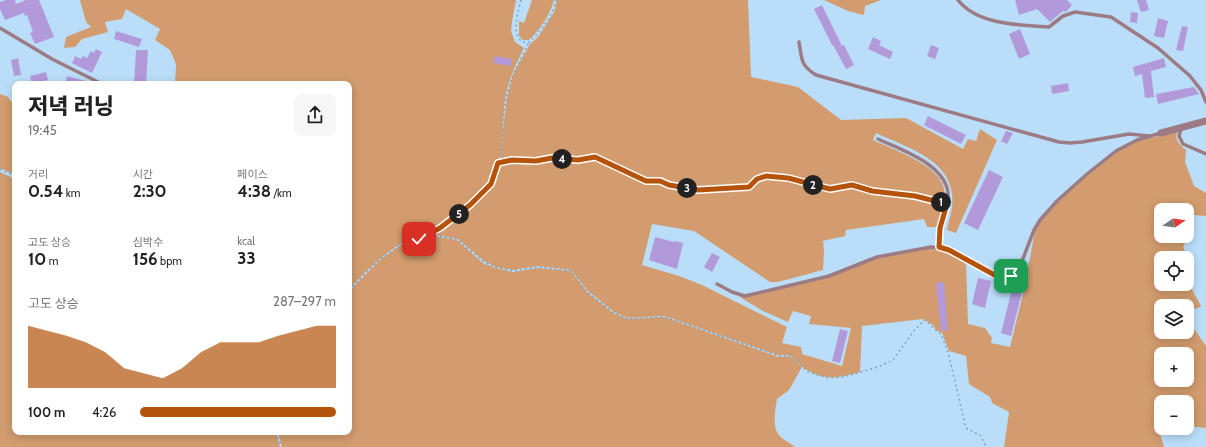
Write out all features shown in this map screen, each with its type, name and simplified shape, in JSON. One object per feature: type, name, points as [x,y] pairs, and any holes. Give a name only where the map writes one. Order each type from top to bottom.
[{"type":"street","points":[[1161,134],[1206,121]]},
{"type":"lane","points":[[958,0],[966,9],[984,17],[997,21],[1028,25],[1049,27],[1064,16],[1075,12],[1106,15],[1111,17],[1158,48],[1190,76],[1201,90],[1206,102]]},
{"type":"lane","points":[[0,28],[52,59],[96,81]]},
{"type":"lane","points":[[799,42],[803,64],[807,69],[816,75],[1021,132],[1070,143],[1129,134],[1152,136]]},
{"type":"lane","points":[[1182,128],[1179,136],[1183,144],[1206,154]]},
{"type":"lane","points":[[717,284],[738,295],[745,296],[829,276],[884,255],[920,248],[939,247],[949,250],[1000,278],[1011,276],[1019,269],[1034,230],[1040,220],[1057,201],[1087,174],[1116,151],[1137,140],[1161,134]]},
{"type":"lane","points":[[878,139],[924,161],[937,172],[945,182],[948,193],[947,204],[940,228],[939,247]]},
{"type":"path","points":[[521,0],[516,29],[517,37],[522,42],[530,42]]},
{"type":"path","points":[[352,287],[381,258],[401,245],[428,235],[440,228],[470,205],[491,184],[498,163],[506,97],[513,74],[530,42],[537,36],[553,12],[556,0]]},
{"type":"path","points":[[498,163],[512,160],[536,161],[552,158],[578,160],[595,157],[646,181],[660,181],[669,185],[698,190],[749,187],[757,179],[766,176],[788,178],[830,189],[852,185],[872,191],[915,196],[947,204]]},
{"type":"path","points":[[0,169],[12,175]]},
{"type":"path","points":[[428,235],[457,239],[484,262],[512,271],[537,267],[571,270],[587,292],[614,313],[627,319],[664,317],[780,356],[790,355],[808,372],[829,378],[843,377],[872,369],[893,360],[913,332],[924,320],[933,325],[936,331],[941,334],[948,352],[966,428],[981,436],[986,447]]},
{"type":"path","points":[[278,435],[281,447]]},
{"type":"shaded area","points":[[80,0],[516,0],[511,31],[515,42],[524,48],[506,92],[500,153],[495,174],[491,183],[480,195],[442,225],[427,234],[402,243],[385,255],[352,286],[352,81],[175,81],[176,64],[170,50],[155,40],[160,29],[126,9],[122,19],[105,22],[108,32],[82,39],[75,47],[64,48],[66,37],[91,27],[86,22]]},
{"type":"shaded area","points":[[532,0],[554,0],[541,27],[529,40],[523,40],[519,36],[519,21],[524,23]]},
{"type":"shaded area","points":[[557,0],[748,0],[751,77],[798,87],[841,120],[906,118],[963,149],[968,139],[976,141],[980,129],[997,140],[956,233],[947,230],[952,208],[952,194],[949,182],[942,171],[923,155],[876,133],[873,140],[911,157],[930,169],[937,176],[943,185],[945,202],[898,192],[872,190],[852,184],[829,188],[788,177],[766,175],[757,178],[749,186],[698,189],[669,184],[660,180],[647,180],[596,157],[536,160],[512,159],[499,162],[507,97],[513,74],[530,44],[538,37],[554,12]]},
{"type":"shaded area","points":[[824,0],[881,0],[865,6],[864,15],[848,11]]},
{"type":"shaded area","points":[[0,94],[8,97],[12,103],[12,174],[0,168]]},
{"type":"shaded area","points":[[1177,132],[1176,137],[1178,141],[1186,150],[1185,162],[1194,186],[1206,193],[1206,216],[1194,215],[1194,203],[1154,203],[1154,243],[1185,243],[1183,247],[1185,251],[1154,251],[1154,291],[1193,291],[1201,306],[1196,309],[1194,308],[1194,299],[1154,299],[1154,339],[1194,339],[1194,329],[1206,346],[1206,428],[1194,427],[1194,395],[1154,395],[1154,435],[1160,435],[1164,447],[1004,447],[1009,412],[992,403],[990,397],[969,384],[966,356],[949,351],[942,333],[923,319],[862,326],[860,372],[841,377],[821,376],[806,370],[790,355],[778,355],[664,316],[627,318],[614,312],[588,291],[571,270],[537,266],[513,270],[496,267],[484,261],[458,239],[430,234],[470,205],[492,184],[499,164],[512,160],[536,162],[552,159],[578,161],[595,158],[646,182],[660,182],[669,186],[698,190],[749,187],[766,176],[788,178],[829,189],[852,186],[872,192],[915,196],[944,205],[938,227],[927,227],[924,219],[846,230],[845,236],[823,241],[823,270],[778,282],[770,282],[694,231],[652,224],[642,265],[679,276],[702,285],[787,327],[782,343],[801,347],[802,354],[842,366],[851,328],[809,324],[811,316],[793,311],[788,322],[763,311],[738,296],[745,297],[829,277],[878,258],[931,248],[949,251],[966,261],[968,324],[985,328],[992,338],[991,343],[1010,347],[1024,290],[1035,230],[1058,202],[1088,175],[1117,152],[1137,141]]},
{"type":"shaded area","points":[[0,172],[12,178],[12,435],[277,435],[280,447],[0,447]]},
{"type":"shaded area","points":[[428,235],[457,240],[483,263],[496,268],[513,272],[537,268],[571,271],[587,292],[613,313],[627,319],[664,317],[779,357],[790,356],[802,367],[789,390],[777,399],[775,409],[775,425],[779,434],[795,447],[282,447],[279,435],[352,435],[352,288],[381,259],[401,245]]},
{"type":"building","points":[[15,0],[16,4],[26,0],[39,0],[54,37],[35,44],[30,33],[33,32],[27,15],[25,16],[24,13],[5,20],[0,9],[0,2]]},
{"type":"building","points":[[1015,0],[1067,0],[1072,5],[1066,12],[1063,11],[1050,22],[1037,9],[1019,15]]},
{"type":"building","points":[[1137,0],[1146,0],[1149,10],[1141,12]]},
{"type":"building","points":[[822,5],[842,46],[844,45],[854,65],[846,69],[814,9]]},
{"type":"building","points":[[1131,12],[1138,13],[1137,23],[1130,22]]},
{"type":"building","points":[[1158,18],[1168,21],[1164,38],[1154,36]]},
{"type":"building","points":[[1182,26],[1188,27],[1183,51],[1176,50]]},
{"type":"building","points":[[1020,29],[1030,54],[1019,59],[1009,34]]},
{"type":"building","points":[[116,31],[142,39],[139,47],[114,39]]},
{"type":"building","points":[[873,37],[881,41],[879,45],[893,52],[890,59],[868,49]]},
{"type":"building","points":[[931,45],[939,48],[935,59],[927,56]]},
{"type":"building","points":[[96,49],[102,52],[92,73],[72,63],[75,56],[81,59],[83,56],[87,58],[91,51],[94,53]]},
{"type":"building","points":[[136,50],[148,50],[146,81],[134,81]]},
{"type":"building","points":[[495,56],[512,59],[511,66],[493,63]]},
{"type":"building","points":[[18,58],[21,75],[14,76],[11,60]]},
{"type":"building","points":[[1164,58],[1166,67],[1151,71],[1154,97],[1145,98],[1142,74],[1135,76],[1133,67]]},
{"type":"building","points":[[46,72],[48,80],[31,81],[30,76]]},
{"type":"building","points":[[67,76],[85,81],[66,81]]},
{"type":"building","points":[[1068,83],[1069,91],[1052,94],[1051,86]]},
{"type":"building","points":[[1194,87],[1199,94],[1158,104],[1156,94]]},
{"type":"building","points":[[928,116],[966,135],[961,144],[924,125]]},
{"type":"building","points":[[1006,131],[1013,133],[1007,144],[1001,141]]},
{"type":"building","points":[[989,170],[1003,177],[978,230],[964,223]]},
{"type":"building","points":[[655,237],[683,243],[677,269],[649,260]]},
{"type":"building","points":[[712,253],[720,257],[712,272],[704,267]]},
{"type":"building","points":[[978,278],[991,281],[985,308],[972,304]]},
{"type":"building","points":[[944,282],[948,330],[941,331],[936,283]]},
{"type":"building","points":[[1013,285],[1023,288],[1011,336],[1001,333]]},
{"type":"building","points":[[840,329],[848,331],[840,363],[832,361]]},
{"type":"route","points":[[419,239],[440,228],[470,205],[491,184],[498,163],[520,159],[536,161],[552,158],[585,160],[595,157],[646,181],[660,181],[669,185],[698,190],[749,187],[757,179],[766,176],[788,178],[830,189],[852,185],[872,191],[898,193],[947,204],[940,228],[939,247],[949,250],[1000,278],[1011,276]]}]
